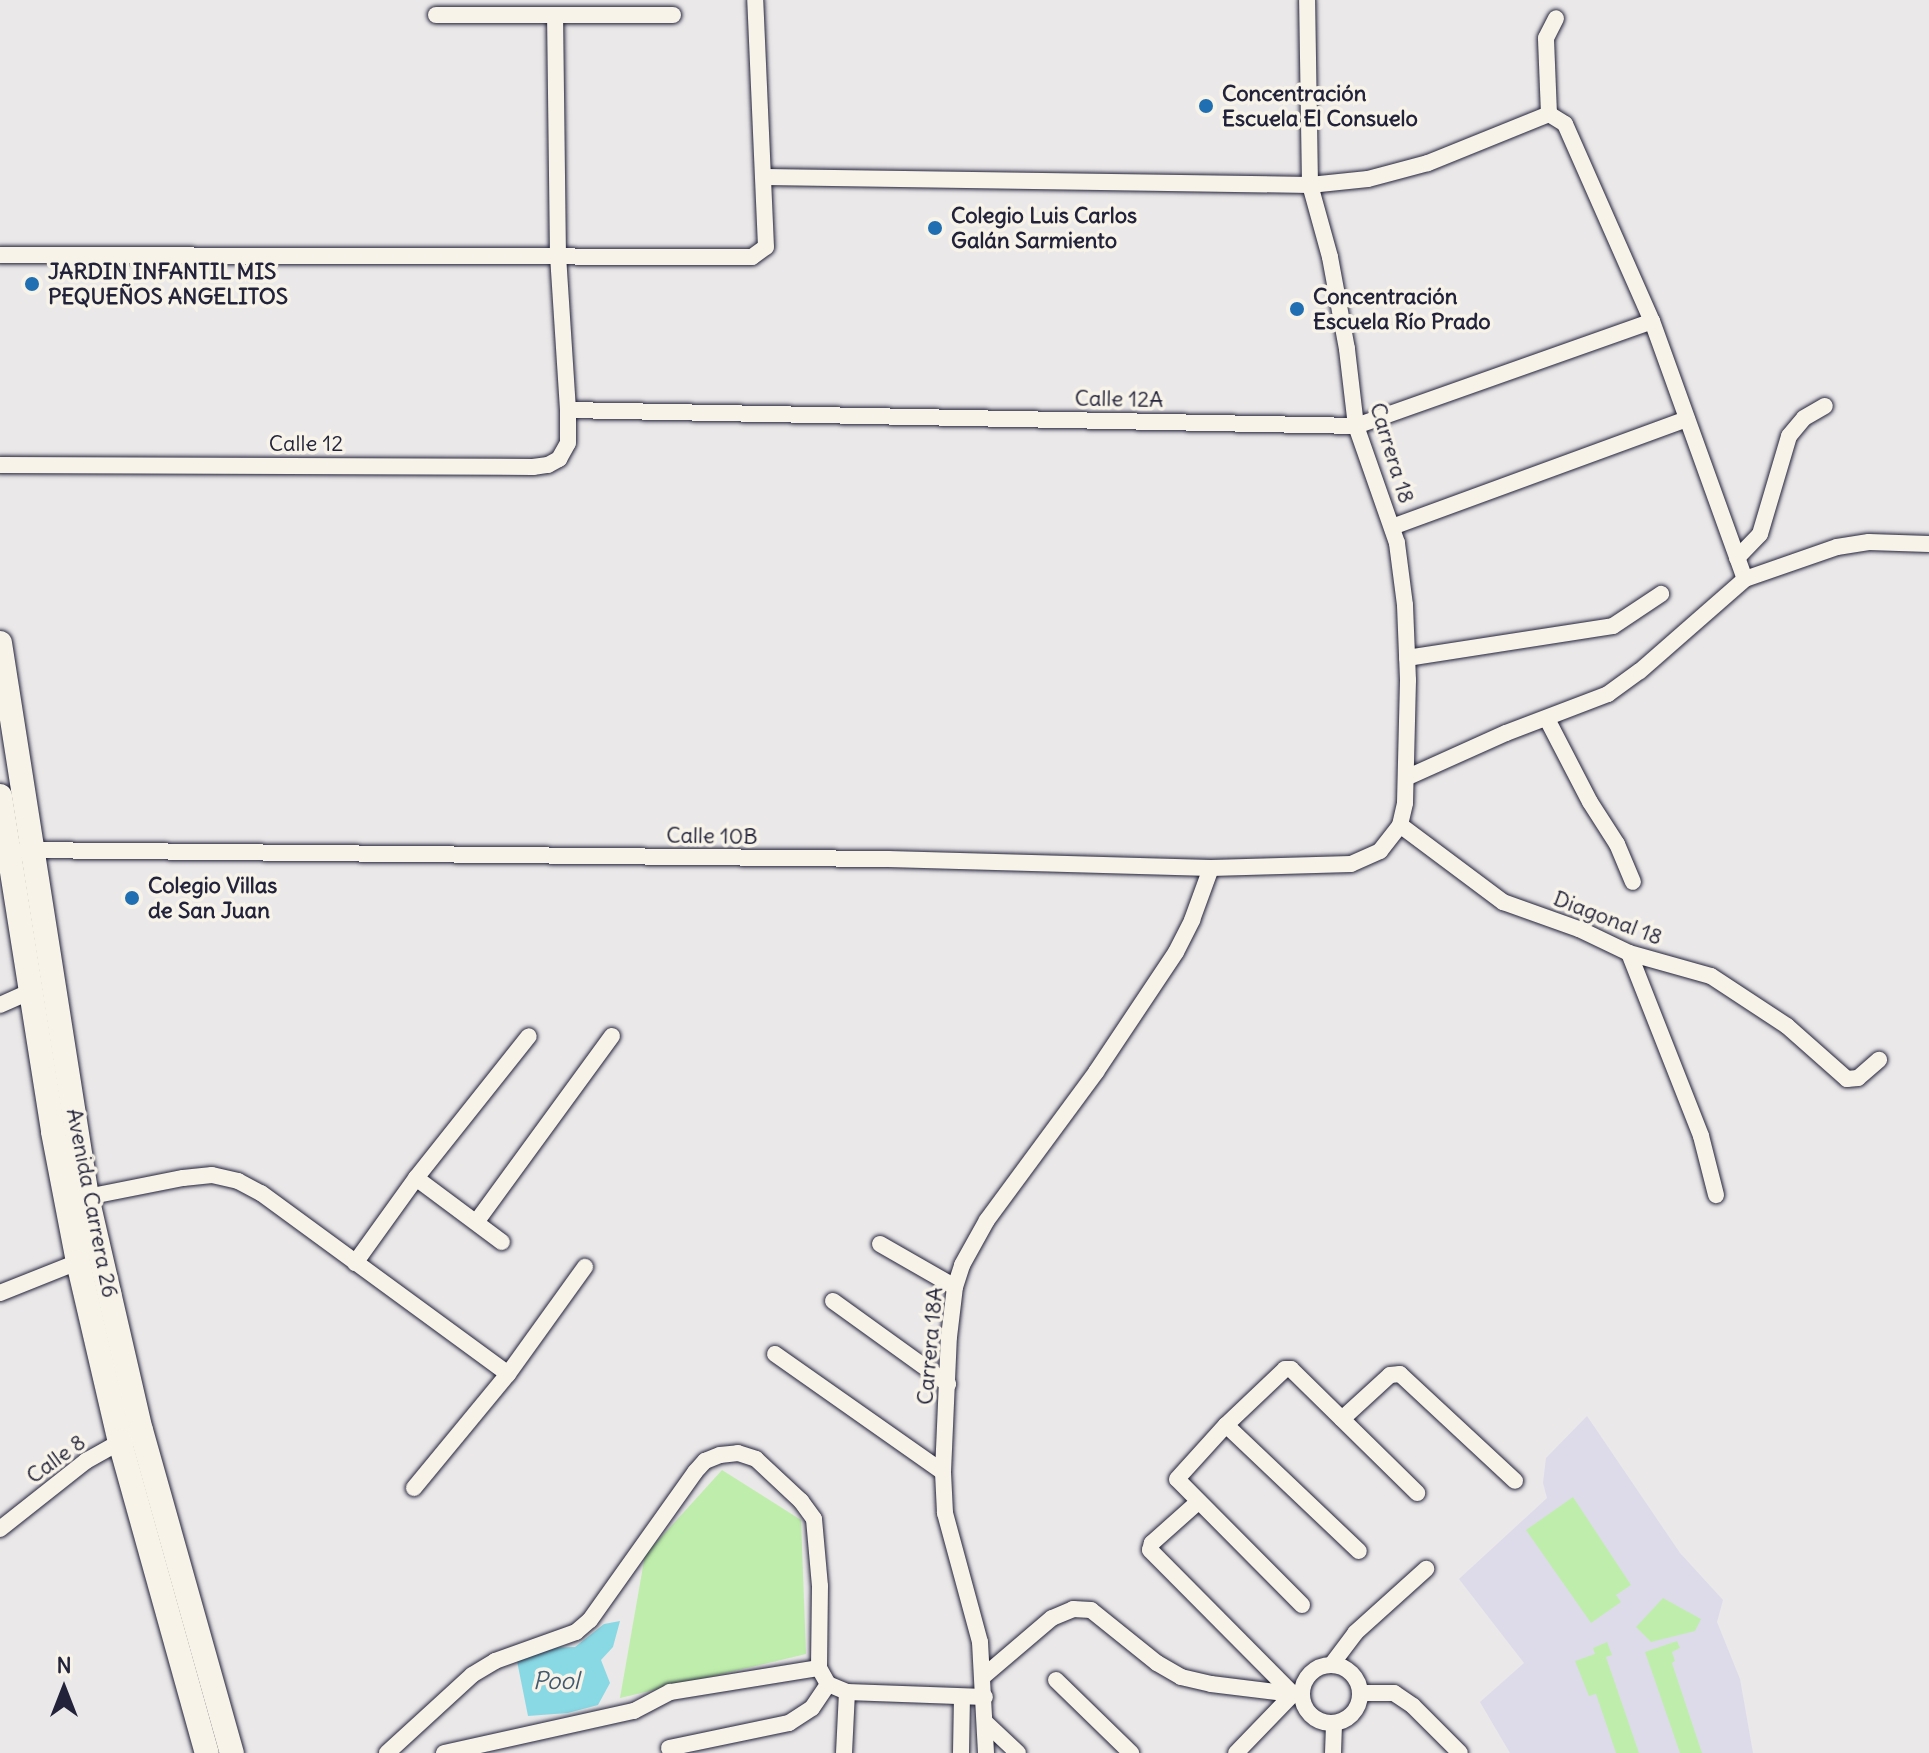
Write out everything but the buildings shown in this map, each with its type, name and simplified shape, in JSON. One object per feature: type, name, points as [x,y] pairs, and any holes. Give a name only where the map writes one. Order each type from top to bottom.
[{"type":"main road","name":"Avenida Carrera 26","points":[[0,643],[87,1197],[130,1436],[207,1753]]},
{"type":"main road","name":"Avenida Carrera 26","points":[[0,796],[78,1262],[130,1436],[232,1753]]},
{"type":"street","points":[[0,255],[752,257],[766,247],[755,0]]},
{"type":"street","name":"Carrera 18","points":[[1307,0],[1310,185],[1321,215],[1330,257],[1347,349],[1356,426],[1392,527],[1405,605],[1408,777],[1400,825]]},
{"type":"street","points":[[436,15],[673,15]]},
{"type":"street","points":[[555,15],[558,257],[568,410]]},
{"type":"street","points":[[1549,114],[1546,38],[1556,18]]},
{"type":"street","points":[[765,177],[1310,185],[1368,179],[1428,163],[1549,114]]},
{"type":"street","points":[[1549,114],[1565,124],[1652,321],[1745,579]]},
{"type":"street","name":"Calle 12A","points":[[568,410],[1356,426],[1652,321]]},
{"type":"street","points":[[1737,558],[1760,534],[1789,436],[1804,418],[1825,406]]},
{"type":"street","name":"Calle 12","points":[[0,465],[533,467],[548,465],[559,459],[568,443],[568,410]]},
{"type":"street","points":[[1392,527],[1687,419]]},
{"type":"street","points":[[1408,777],[1493,739],[1608,694],[1625,683],[1745,579],[1837,547],[1869,542],[1929,544]]},
{"type":"street","points":[[1407,658],[1613,626],[1661,594]]},
{"type":"street","points":[[1547,719],[1590,802],[1617,844],[1633,882]]},
{"type":"street","name":"Calle 10B","points":[[9,850],[888,859],[1211,868],[1351,864],[1380,851],[1400,825]]},
{"type":"street","name":"Diagonal 18","points":[[1400,825],[1503,902],[1579,929],[1629,953],[1711,976],[1787,1026],[1847,1079],[1858,1078],[1879,1060]]},
{"type":"street","name":"Carrera 18A","points":[[986,1753],[985,1675],[974,1614],[950,1542],[943,1472],[951,1308],[955,1287],[962,1265],[987,1220],[1096,1072],[1176,952],[1192,920],[1211,868]]},
{"type":"street","points":[[1629,953],[1701,1136],[1716,1195]]},
{"type":"street","points":[[0,1005],[31,991]]},
{"type":"street","points":[[355,1263],[416,1178],[529,1036]]},
{"type":"street","points":[[477,1221],[612,1036]]},
{"type":"street","points":[[87,1197],[183,1178],[212,1175],[238,1181],[508,1374]]},
{"type":"street","points":[[416,1178],[502,1242]]},
{"type":"street","points":[[880,1244],[955,1287]]},
{"type":"street","points":[[0,1293],[78,1262]]},
{"type":"street","points":[[414,1488],[508,1374],[585,1267]]},
{"type":"street","points":[[833,1301],[948,1384]]},
{"type":"street","points":[[775,1354],[943,1472]]},
{"type":"street","points":[[1302,1605],[1179,1482],[1177,1476],[1226,1425],[1288,1368],[1417,1493]]},
{"type":"street","points":[[1342,1419],[1390,1375],[1400,1374],[1515,1481]]},
{"type":"street","points":[[1226,1425],[1359,1551]]},
{"type":"street","name":"Calle 8","points":[[0,1529],[86,1461],[130,1436]]},
{"type":"street","points":[[387,1753],[472,1675],[508,1656],[567,1636],[590,1620],[695,1472],[705,1461],[738,1453],[756,1459],[801,1501],[814,1519],[820,1586],[819,1668],[828,1684],[847,1692],[985,1697]]},
{"type":"street","points":[[1198,1502],[1152,1543],[1150,1550],[1297,1695],[1311,1716],[1334,1723],[1356,1710],[1361,1693],[1355,1676],[1341,1666],[1332,1664],[1313,1670],[1297,1695],[1236,1753]]},
{"type":"street","points":[[1332,1664],[1355,1633],[1426,1569]]},
{"type":"street","points":[[985,1675],[1052,1618],[1073,1609],[1091,1610],[1157,1663],[1181,1677],[1297,1695]]},
{"type":"street","points":[[444,1753],[634,1711],[670,1692],[819,1668]]},
{"type":"street","points":[[1056,1680],[1131,1753]]},
{"type":"street","points":[[669,1748],[789,1723],[812,1708],[828,1684]]},
{"type":"street","points":[[844,1753],[847,1692]]},
{"type":"street","points":[[1361,1693],[1394,1693],[1413,1706],[1460,1753]]},
{"type":"street","points":[[961,1753],[962,1697]]},
{"type":"street","points":[[985,1722],[1018,1753]]},
{"type":"street","points":[[1333,1753],[1334,1723]]},
{"type":"shaded area","points":[[1587,1416],[1680,1553],[1723,1600],[1717,1622],[1740,1679],[1753,1753],[1510,1753],[1480,1702],[1524,1663],[1459,1579],[1547,1498],[1543,1483],[1546,1458]]},
{"type":"green space","points":[[722,1470],[801,1520],[806,1654],[620,1698],[645,1555]]},
{"type":"green space","points":[[1573,1497],[1631,1585],[1616,1595],[1621,1602],[1591,1623],[1526,1530]]},
{"type":"green space","points":[[1663,1598],[1701,1619],[1695,1631],[1651,1642],[1636,1627]]},
{"type":"green space","points":[[1677,1641],[1680,1648],[1672,1652],[1675,1661],[1672,1663],[1702,1753],[1680,1753],[1645,1652]]},
{"type":"green space","points":[[1607,1642],[1612,1655],[1606,1657],[1639,1753],[1616,1753],[1596,1694],[1589,1696],[1575,1661],[1595,1654],[1593,1648]]},
{"type":"water","name":"Pool","points":[[620,1621],[613,1647],[601,1660],[610,1683],[598,1705],[568,1713],[528,1716],[517,1661],[541,1648],[575,1647],[604,1624]]},
{"type":"place","name":"Concentración Escuela El Consuelo","points":[[1206,106]]},
{"type":"place","name":"Colegio Luis Carlos Galán Sarmiento","points":[[935,228]]},
{"type":"place","name":"JARDIN INFANTIL MIS PEQUEÑOS ANGELITOS","points":[[32,284]]},
{"type":"place","name":"Concentración Escuela Río Prado","points":[[1297,309]]},
{"type":"place","name":"Colegio Villas de San Juan","points":[[132,898]]}]
